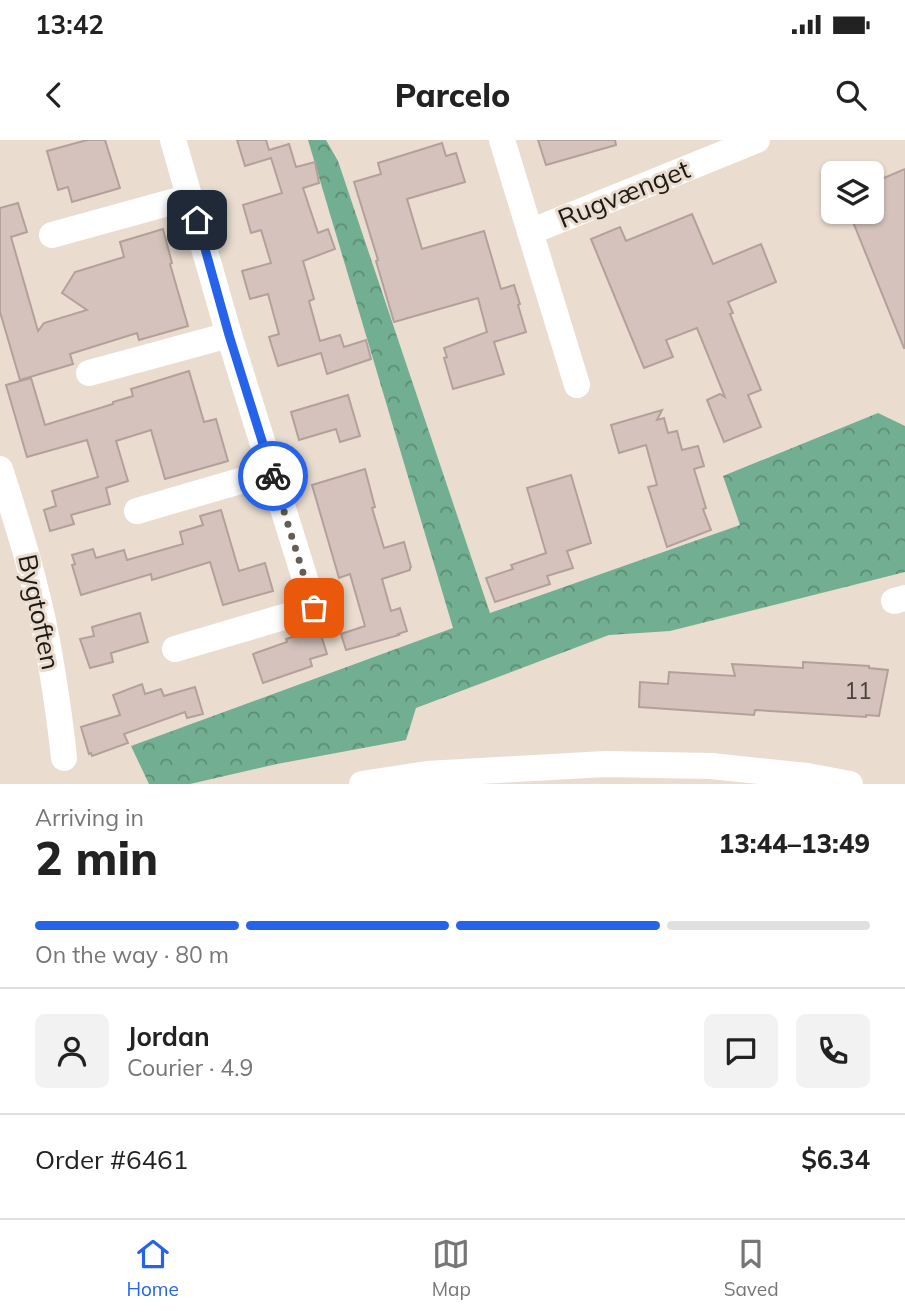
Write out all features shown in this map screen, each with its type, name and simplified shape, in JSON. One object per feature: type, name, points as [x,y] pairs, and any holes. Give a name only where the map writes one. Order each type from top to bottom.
[{"type":"street","points":[[173,140],[229,335],[314,608],[175,649]]},
{"type":"street","name":"Rugvænget","points":[[502,140],[577,385]]},
{"type":"street","name":"Rugvænget","points":[[530,232],[757,140]]},
{"type":"street","points":[[52,235],[190,197]]},
{"type":"street","points":[[89,373],[229,335]]},
{"type":"street","name":"Bygtoften","points":[[0,469],[24,546],[47,639],[64,758]]},
{"type":"street","points":[[137,511],[271,472]]},
{"type":"street","points":[[362,784],[427,774],[605,764],[711,766],[807,776],[850,784]]},
{"type":"green space","points":[[308,140],[326,140],[338,161],[490,613],[740,525],[723,476],[878,413],[905,426],[905,572],[670,631],[609,635],[416,708],[406,740],[277,764],[190,784],[149,784],[131,746],[453,628]]},
{"type":"building","points":[[87,140],[105,140],[120,188],[72,202],[68,187],[58,190],[47,151]]},
{"type":"building","points":[[237,140],[266,140],[269,150],[289,144],[296,167],[315,162],[319,183],[303,188],[318,233],[328,229],[335,249],[303,261],[314,299],[309,301],[320,341],[340,335],[344,347],[366,340],[371,359],[327,374],[321,353],[278,366],[269,337],[279,334],[268,294],[250,299],[242,271],[271,263],[261,230],[251,233],[243,205],[282,193],[271,158],[245,166]]},
{"type":"building","points":[[538,140],[615,140],[616,145],[546,165]]},
{"type":"building","points":[[442,143],[446,156],[456,153],[465,182],[407,199],[422,249],[484,231],[501,289],[514,285],[526,332],[494,342],[504,374],[453,389],[444,358],[447,357],[444,348],[487,332],[478,298],[394,322],[354,182],[381,174],[378,163]]},
{"type":"building","points":[[905,169],[905,348],[854,224],[884,224],[884,178]]},
{"type":"building","points":[[18,203],[27,232],[11,237],[38,331],[44,323],[87,310],[62,293],[75,272],[124,257],[120,242],[163,229],[188,326],[139,340],[137,333],[70,354],[73,364],[20,380],[0,312],[0,208]]},
{"type":"building","points":[[692,214],[713,264],[761,244],[776,282],[728,302],[733,313],[730,314],[761,390],[748,395],[761,427],[724,442],[707,400],[720,394],[725,397],[697,328],[666,340],[673,357],[644,368],[591,239],[620,227],[626,241]]},
{"type":"building","points":[[189,371],[204,422],[216,419],[228,461],[165,479],[151,430],[116,441],[128,481],[106,488],[110,504],[71,515],[74,524],[50,531],[44,510],[56,506],[52,491],[98,477],[87,440],[27,457],[6,385],[31,378],[45,425],[113,404],[133,396],[131,389]]},
{"type":"building","points":[[348,395],[360,436],[340,442],[336,429],[299,440],[291,412]]},
{"type":"building","points":[[662,410],[657,420],[664,418],[668,433],[677,431],[682,450],[698,446],[704,466],[694,469],[711,530],[667,547],[648,487],[657,485],[646,445],[619,453],[611,425]]},
{"type":"building","points":[[365,469],[375,507],[372,508],[384,548],[404,542],[411,567],[410,570],[382,579],[391,611],[400,608],[407,631],[346,650],[341,634],[365,626],[350,574],[339,578],[312,485]]},
{"type":"building","points":[[571,475],[591,543],[567,551],[573,568],[547,576],[550,584],[495,602],[486,578],[513,569],[511,565],[546,553],[527,488]]},
{"type":"building","points":[[221,510],[239,571],[265,563],[273,591],[223,605],[210,562],[152,580],[151,574],[81,595],[72,565],[75,564],[72,555],[93,549],[96,558],[124,550],[127,560],[183,544],[180,532],[203,525],[200,516]]},
{"type":"building","points":[[140,613],[148,642],[111,653],[113,662],[90,668],[80,639],[94,636],[92,627]]},
{"type":"building","points":[[319,629],[327,654],[310,659],[312,666],[263,683],[253,654],[287,642],[286,639]]},
{"type":"building","points":[[803,662],[869,666],[888,670],[879,716],[755,710],[754,715],[639,707],[640,682],[668,684],[669,672],[735,676],[732,664],[803,668]]},
{"type":"building","points":[[142,684],[145,694],[161,689],[164,696],[195,687],[203,714],[187,718],[185,712],[124,734],[128,743],[92,756],[89,754],[81,727],[120,715],[113,695]]},
{"type":"way so far","points":[[273,476],[314,608]]},
{"type":"route","points":[[197,220],[273,476]]}]
